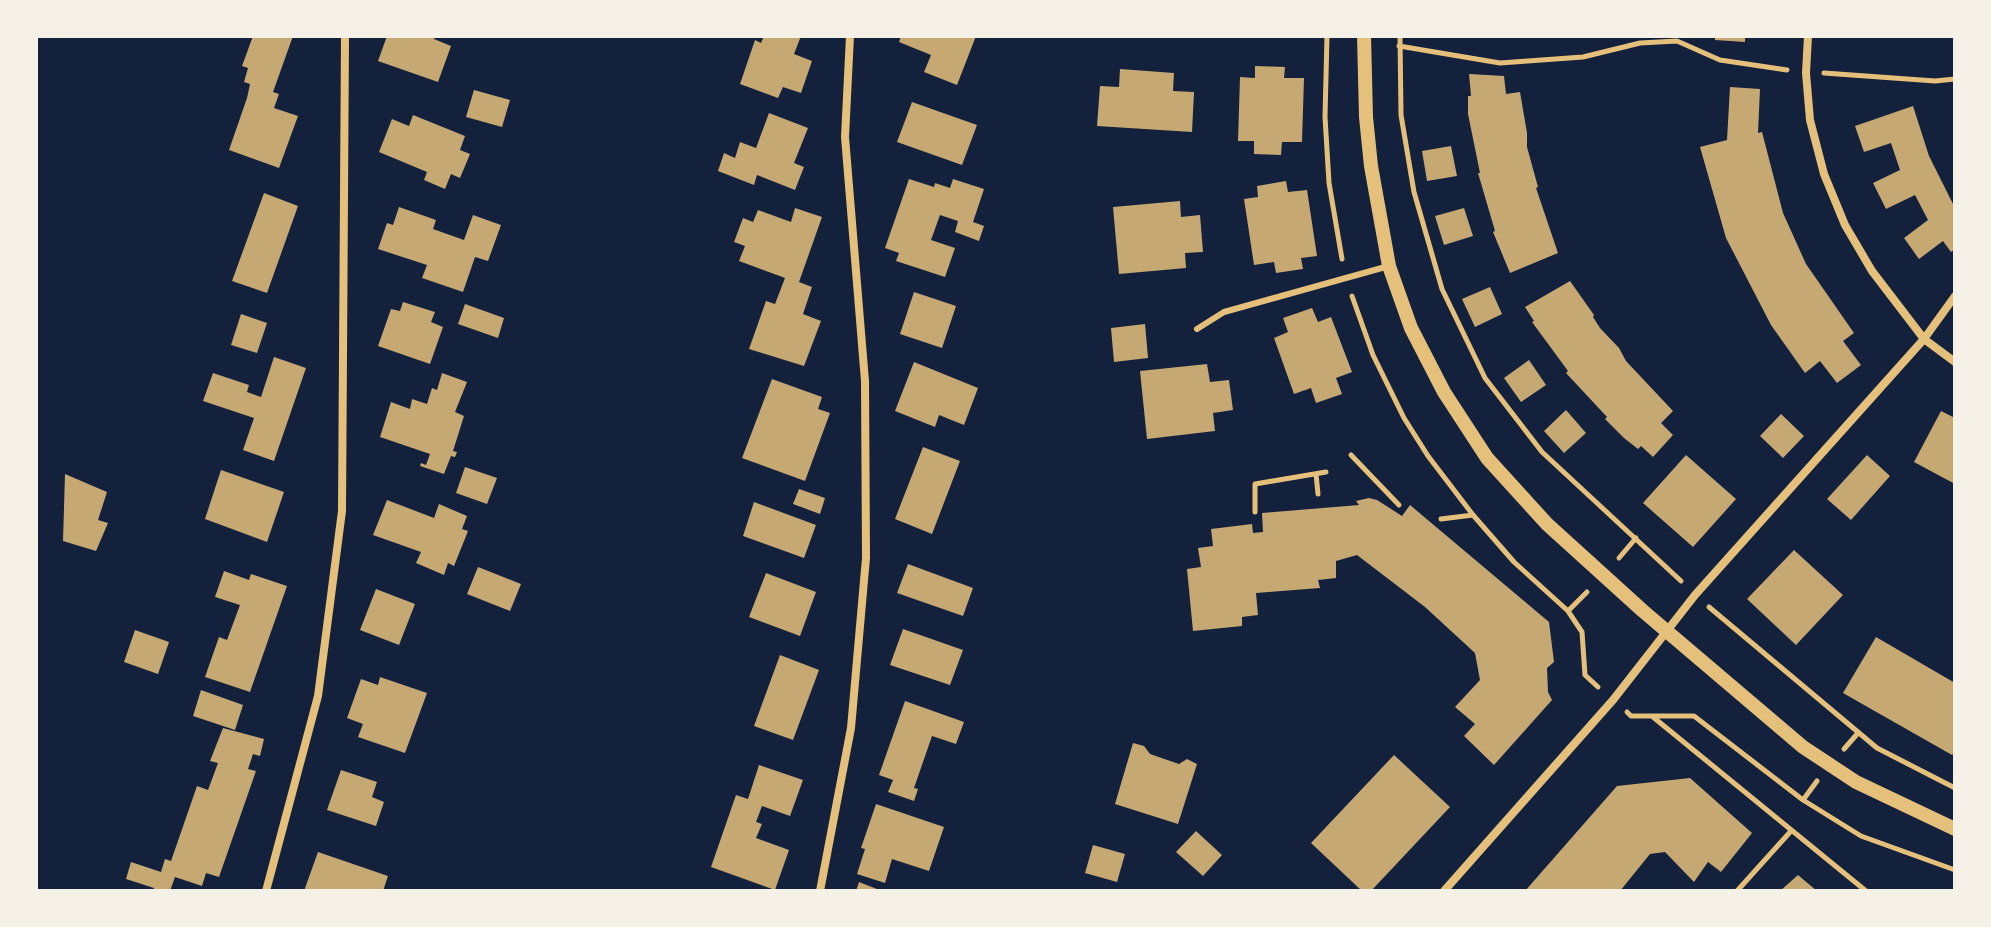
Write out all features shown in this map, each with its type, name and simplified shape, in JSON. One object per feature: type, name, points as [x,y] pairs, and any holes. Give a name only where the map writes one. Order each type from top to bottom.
[{"type":"street","points":[[266,891],[318,696],[342,511],[345,36]]},
{"type":"street","points":[[820,891],[851,728],[866,558],[865,381],[845,137],[850,36]]},
{"type":"street","points":[[1364,36],[1371,166],[1389,266],[1411,328],[1437,380],[1487,458],[1547,524],[1780,728],[1829,766],[1856,782],[1955,829]]},
{"type":"street","points":[[1808,36],[1806,73],[1810,120],[1824,174],[1845,225],[1872,271],[1924,339],[1955,362]]},
{"type":"street","points":[[1444,891],[1613,700],[1695,595],[1924,339],[1955,296]]},
{"type":"lane","points":[[1197,329],[1224,312],[1389,266]]},
{"type":"path","points":[[1400,36],[1401,115],[1414,192],[1442,289],[1485,378],[1542,452],[1695,595],[1877,748],[1955,788]]},
{"type":"path","points":[[1399,46],[1500,63],[1583,57],[1640,43],[1677,41],[1720,60],[1806,73],[1935,81],[1955,79]]},
{"type":"path","points":[[1351,455],[1399,505]]},
{"type":"path","points":[[1255,512],[1255,484],[1326,472]]},
{"type":"path","points":[[1316,474],[1318,494]]},
{"type":"path","points":[[1441,519],[1473,515]]},
{"type":"path","points":[[1568,611],[1582,632],[1585,675],[1631,716],[1694,716],[1803,800],[1861,836],[1955,870]]},
{"type":"path","points":[[1653,717],[1866,891]]},
{"type":"path","points":[[1737,891],[1791,831]]},
{"type":"building","points":[[253,36],[293,36],[273,92],[279,94],[274,108],[298,116],[279,168],[229,150],[250,84],[244,82],[248,68],[242,66]]},
{"type":"building","points":[[387,36],[435,36],[434,39],[451,46],[438,82],[378,61]]},
{"type":"building","points":[[764,36],[801,36],[794,54],[812,61],[801,93],[783,87],[778,98],[740,84],[755,40],[761,43]]},
{"type":"building","points":[[901,36],[976,36],[957,85],[924,72],[931,55],[899,42]]},
{"type":"building","points":[[1715,36],[1745,36],[1745,42],[1715,40]]},
{"type":"building","points":[[1255,66],[1285,67],[1284,78],[1304,78],[1302,142],[1282,142],[1281,155],[1254,154],[1254,141],[1238,141],[1240,77],[1255,78]]},
{"type":"building","points":[[1120,69],[1174,73],[1173,91],[1194,92],[1192,132],[1097,126],[1100,86],[1119,87]]},
{"type":"building","points":[[1469,74],[1504,76],[1506,94],[1520,92],[1536,188],[1558,253],[1510,273],[1493,232],[1478,173],[1468,114],[1468,96],[1471,96]]},
{"type":"building","points":[[1730,87],[1760,89],[1758,133],[1762,132],[1783,213],[1806,264],[1854,333],[1843,341],[1861,365],[1837,383],[1820,361],[1805,373],[1771,325],[1726,238],[1700,147],[1727,140]]},
{"type":"building","points":[[474,90],[510,100],[502,127],[466,117]]},
{"type":"building","points":[[912,102],[977,125],[962,165],[897,142]]},
{"type":"building","points":[[1913,106],[1929,156],[1955,208],[1955,249],[1951,252],[1943,241],[1919,259],[1904,238],[1928,220],[1915,195],[1886,209],[1873,183],[1900,170],[1891,143],[1864,152],[1855,126]]},
{"type":"building","points":[[769,113],[808,128],[794,163],[804,167],[795,190],[757,175],[754,185],[718,171],[724,153],[735,158],[740,142],[756,148]]},
{"type":"building","points":[[413,115],[465,136],[460,150],[470,154],[460,178],[451,174],[445,189],[424,180],[427,172],[379,152],[392,119],[409,126]]},
{"type":"building","points":[[1451,146],[1457,176],[1427,181],[1422,151]]},
{"type":"building","points":[[909,179],[934,187],[935,183],[950,188],[953,179],[984,189],[973,222],[984,226],[979,241],[955,232],[958,221],[940,215],[931,240],[955,248],[945,277],[896,261],[899,253],[885,248]]},
{"type":"building","points":[[1286,181],[1288,192],[1307,190],[1317,256],[1301,258],[1303,269],[1276,273],[1274,262],[1254,265],[1244,199],[1258,197],[1257,186]]},
{"type":"building","points":[[264,193],[298,206],[267,293],[232,281]]},
{"type":"building","points":[[1180,201],[1181,217],[1200,215],[1203,252],[1185,253],[1186,268],[1119,274],[1113,207]]},
{"type":"building","points":[[399,207],[436,220],[433,229],[464,240],[473,215],[501,225],[488,261],[475,257],[463,292],[422,278],[427,265],[378,249],[387,223],[393,225]]},
{"type":"building","points":[[795,208],[822,217],[799,282],[812,287],[803,314],[821,321],[804,366],[749,349],[766,301],[775,304],[785,278],[739,261],[745,246],[734,242],[743,218],[753,222],[758,210],[791,222]]},
{"type":"building","points":[[1464,208],[1473,236],[1444,245],[1435,216]]},
{"type":"building","points":[[1570,281],[1626,361],[1673,411],[1661,423],[1673,435],[1653,457],[1641,446],[1638,449],[1624,438],[1605,419],[1607,417],[1566,373],[1568,371],[1532,322],[1525,307]]},
{"type":"building","points":[[1490,287],[1502,314],[1475,327],[1462,299]]},
{"type":"building","points":[[914,292],[956,306],[942,348],[900,334]]},
{"type":"building","points":[[403,302],[435,312],[431,322],[443,327],[430,364],[378,346],[391,309],[400,311]]},
{"type":"building","points":[[465,304],[504,318],[498,338],[458,324]]},
{"type":"building","points":[[1312,308],[1318,322],[1331,317],[1352,372],[1336,378],[1342,394],[1316,403],[1311,388],[1294,394],[1274,338],[1288,332],[1283,318]]},
{"type":"building","points":[[241,314],[267,323],[257,353],[231,345]]},
{"type":"building","points":[[1145,324],[1148,358],[1114,362],[1111,328]]},
{"type":"building","points":[[274,357],[306,368],[274,461],[243,450],[254,418],[203,401],[213,373],[249,385],[247,392],[261,397]]},
{"type":"building","points":[[1529,360],[1546,385],[1521,402],[1504,378]]},
{"type":"building","points":[[914,362],[978,388],[964,425],[939,415],[935,427],[895,411]]},
{"type":"building","points":[[1207,364],[1210,382],[1229,380],[1233,410],[1213,413],[1215,431],[1147,439],[1140,371]]},
{"type":"building","points":[[442,373],[467,382],[455,412],[464,416],[453,451],[457,452],[455,457],[451,456],[444,474],[420,466],[421,463],[426,465],[430,454],[380,437],[391,402],[410,409],[412,399],[427,404],[432,388],[437,390]]},
{"type":"building","points":[[772,379],[822,397],[818,409],[830,413],[805,481],[742,458]]},
{"type":"building","points":[[1566,410],[1586,433],[1564,453],[1544,431]]},
{"type":"building","points":[[1941,411],[1955,418],[1955,484],[1914,462]]},
{"type":"building","points":[[1781,414],[1804,436],[1783,458],[1760,436]]},
{"type":"building","points":[[923,447],[960,461],[932,534],[895,519]]},
{"type":"building","points":[[1686,455],[1736,499],[1693,547],[1643,503]]},
{"type":"building","points":[[1867,455],[1890,476],[1851,520],[1827,499]]},
{"type":"building","points":[[465,467],[497,478],[487,504],[456,493]]},
{"type":"building","points":[[221,470],[284,492],[267,542],[205,519]]},
{"type":"building","points":[[65,474],[107,492],[98,520],[108,523],[96,551],[63,541]]},
{"type":"building","points":[[799,489],[825,498],[820,514],[793,504]]},
{"type":"building","points":[[1369,498],[1402,516],[1410,505],[1549,622],[1554,662],[1547,668],[1548,692],[1552,700],[1494,765],[1464,736],[1475,724],[1455,707],[1480,680],[1475,653],[1425,607],[1357,555],[1336,561],[1336,578],[1318,580],[1320,588],[1256,593],[1258,615],[1242,617],[1242,626],[1193,631],[1187,569],[1201,567],[1198,548],[1213,546],[1211,529],[1252,524],[1253,533],[1263,532],[1262,513],[1359,505],[1356,501]]},
{"type":"building","points":[[387,500],[434,518],[439,504],[467,516],[462,529],[468,531],[454,566],[448,563],[444,575],[416,563],[421,552],[373,535]]},
{"type":"building","points":[[754,502],[816,525],[804,558],[743,536]]},
{"type":"building","points":[[1794,550],[1843,595],[1796,645],[1747,599]]},
{"type":"building","points":[[908,564],[973,588],[963,616],[897,593]]},
{"type":"building","points":[[478,567],[521,584],[510,611],[467,594]]},
{"type":"building","points":[[224,571],[249,580],[251,574],[287,586],[250,692],[205,677],[219,637],[227,640],[240,605],[215,597]]},
{"type":"building","points":[[766,573],[816,592],[800,636],[749,617]]},
{"type":"building","points":[[376,589],[415,604],[399,645],[360,630]]},
{"type":"building","points":[[903,629],[963,650],[950,685],[890,665]]},
{"type":"building","points":[[135,630],[169,642],[158,674],[124,662]]},
{"type":"building","points":[[1876,637],[1955,683],[1955,751],[1952,755],[1843,693]]},
{"type":"building","points":[[780,655],[819,670],[793,740],[754,726]]},
{"type":"building","points":[[380,677],[427,693],[405,753],[358,737],[363,724],[347,718],[361,679],[378,685]]},
{"type":"building","points":[[201,690],[243,705],[235,730],[193,716]]},
{"type":"building","points":[[905,701],[964,722],[956,744],[932,736],[914,788],[918,789],[914,801],[888,792],[893,780],[879,775]]},
{"type":"building","points":[[223,728],[264,739],[260,756],[253,754],[248,769],[256,771],[219,877],[206,873],[202,886],[175,877],[170,891],[153,891],[154,888],[126,879],[131,862],[161,872],[165,859],[171,861],[197,786],[208,790],[218,763],[210,761]]},
{"type":"building","points":[[1133,743],[1144,746],[1150,754],[1179,764],[1187,759],[1197,764],[1178,824],[1115,804]]},
{"type":"building","points":[[1394,755],[1450,807],[1371,891],[1362,891],[1311,843]]},
{"type":"building","points":[[759,765],[803,780],[790,816],[762,806],[756,822],[762,824],[756,838],[789,850],[775,890],[711,867],[736,795],[748,799]]},
{"type":"building","points":[[341,770],[377,782],[372,797],[384,802],[376,826],[327,810]]},
{"type":"building","points":[[1690,778],[1752,833],[1721,872],[1708,862],[1694,882],[1665,852],[1650,854],[1620,891],[1525,891],[1617,786]]},
{"type":"building","points":[[876,804],[944,827],[929,871],[892,859],[885,883],[857,874],[865,849],[861,848]]},
{"type":"building","points":[[1196,831],[1222,855],[1203,876],[1176,852]]},
{"type":"building","points":[[1093,845],[1125,854],[1117,882],[1085,873]]},
{"type":"building","points":[[318,852],[388,876],[383,891],[304,891]]},
{"type":"building","points":[[1798,875],[1817,891],[1780,891]]},
{"type":"building","points":[[859,882],[882,891],[856,891]]}]
